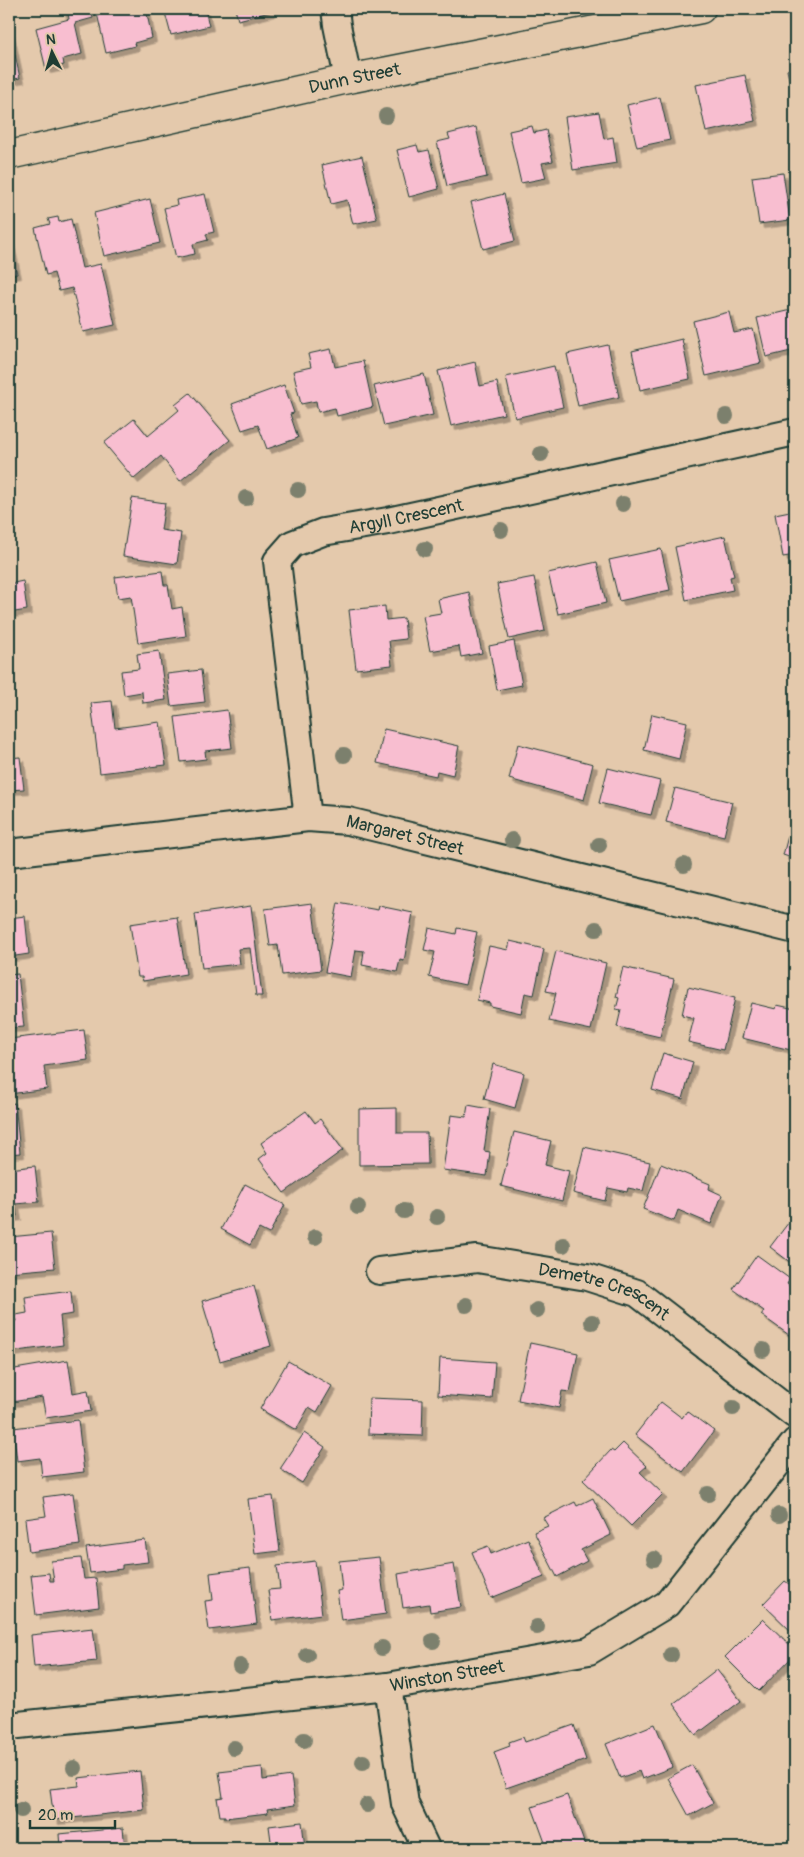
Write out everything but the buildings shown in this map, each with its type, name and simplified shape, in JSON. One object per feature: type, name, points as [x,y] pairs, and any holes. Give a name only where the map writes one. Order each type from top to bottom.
[{"type":"street","points":[[335,9],[348,79]]},
{"type":"street","name":"Dunn Street","points":[[9,155],[348,79],[701,9]]},
{"type":"street","name":"Argyll Crescent","points":[[308,818],[277,561],[292,544],[323,532],[388,521],[795,432]]},
{"type":"street","name":"Margaret Street","points":[[9,853],[308,818],[348,821],[795,930]]},
{"type":"street","name":"Demetre Crescent","points":[[380,1272],[477,1259],[587,1277],[638,1294],[795,1416]]},
{"type":"street","name":"Winston Street","points":[[9,1726],[388,1686],[589,1651],[667,1604],[795,1442]]},
{"type":"street","points":[[388,1686],[405,1804],[426,1848]]}]
